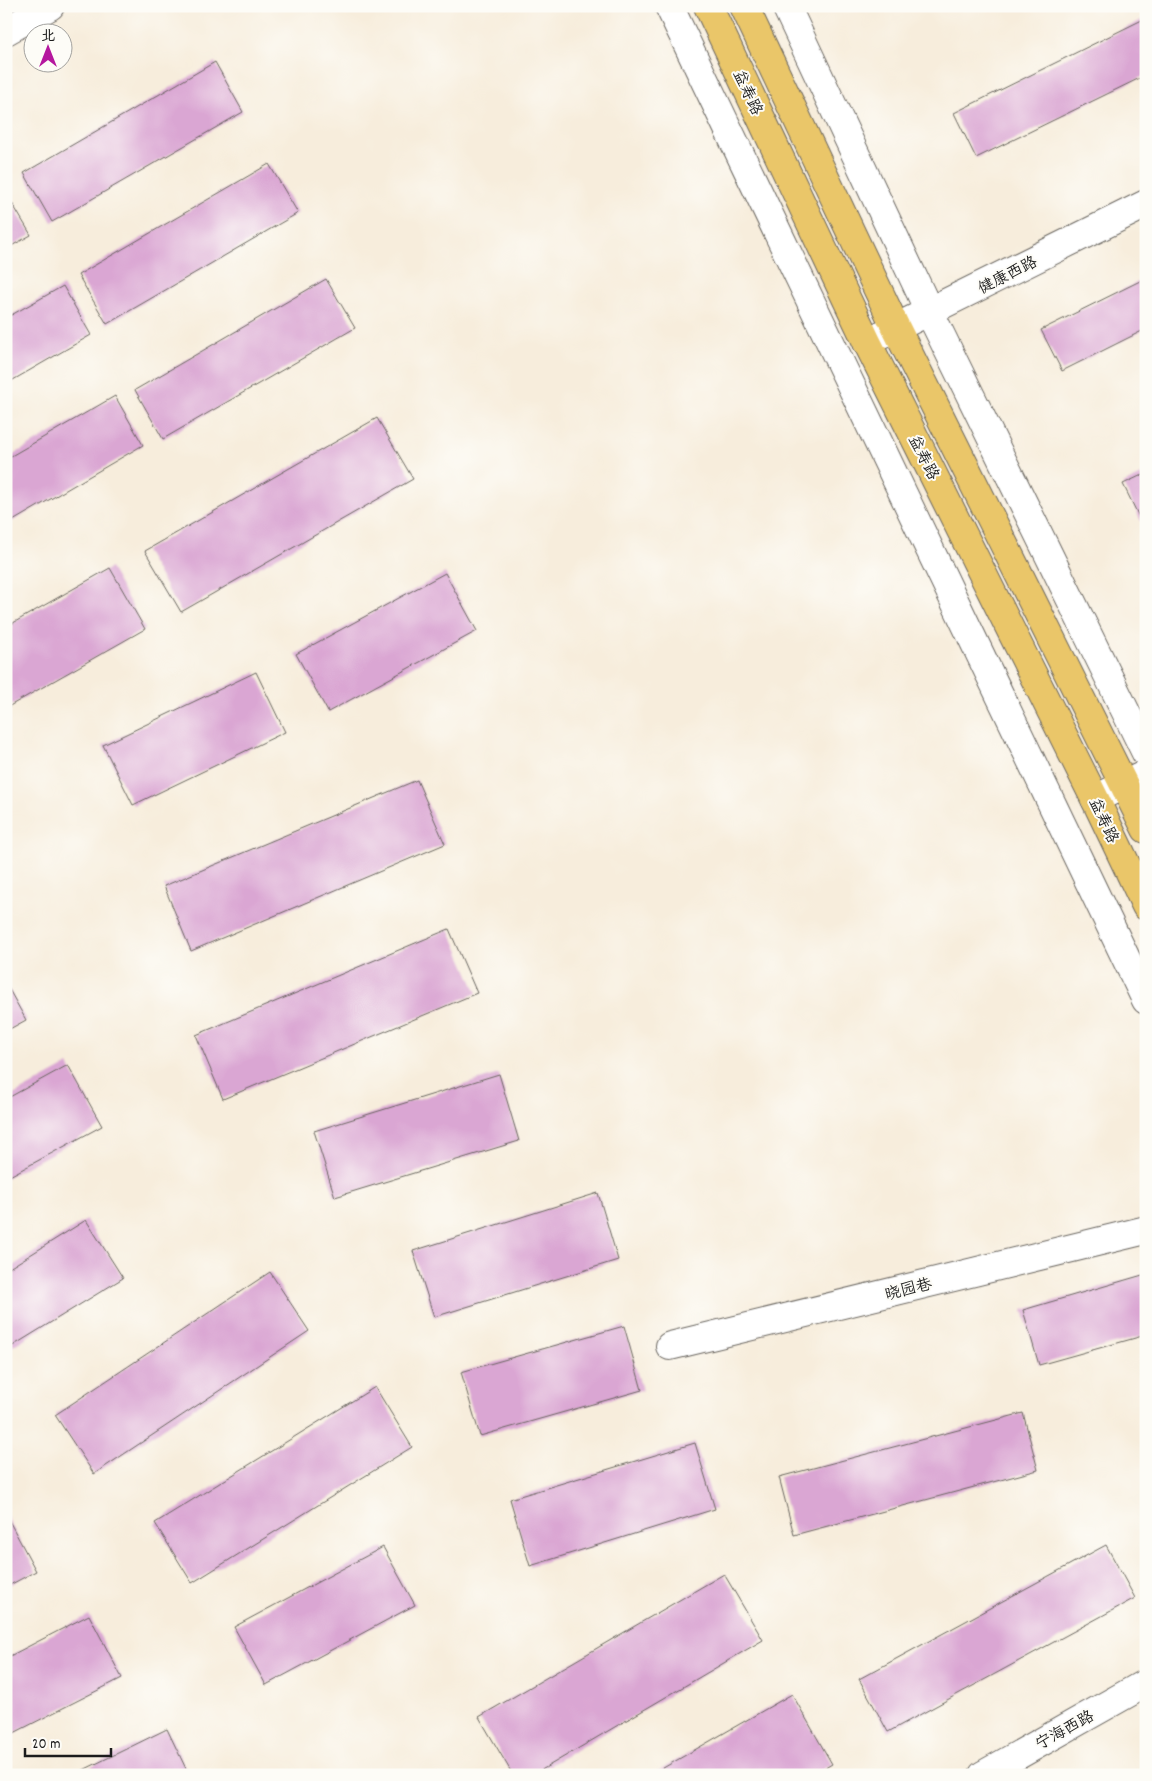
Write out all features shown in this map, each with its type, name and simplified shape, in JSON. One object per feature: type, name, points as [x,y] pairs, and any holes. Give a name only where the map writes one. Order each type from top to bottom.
[{"type":"main road","name":"益寿路","points":[[708,6],[867,342],[1096,799],[1146,906]]},
{"type":"main road","name":"益寿路","points":[[744,6],[896,328],[1135,779],[1146,829]]},
{"type":"street","points":[[6,31],[50,6]]},
{"type":"street","points":[[669,6],[1146,1000]]},
{"type":"street","points":[[786,6],[930,313],[1146,753]]},
{"type":"street","name":"健康西路","points":[[867,342],[930,313],[1146,204]]},
{"type":"street","points":[[1096,799],[1135,779]]},
{"type":"street","name":"晓园巷","points":[[670,1346],[1146,1230]]},
{"type":"street","name":"宁海西路","points":[[983,1775],[1146,1683]]},
{"type":"building","points":[[1146,18],[1146,75],[976,158],[954,113]]},
{"type":"building","points":[[215,62],[243,112],[52,222],[24,173]]},
{"type":"building","points":[[269,164],[298,213],[107,324],[78,275]]},
{"type":"building","points":[[6,193],[31,235],[6,249]]},
{"type":"building","points":[[1146,278],[1146,329],[1062,371],[1041,330]]},
{"type":"building","points":[[326,279],[355,328],[163,439],[135,390]]},
{"type":"building","points":[[63,286],[91,335],[6,384],[6,318]]},
{"type":"building","points":[[115,396],[143,445],[6,525],[6,459]]},
{"type":"building","points":[[377,418],[413,479],[181,612],[145,551]]},
{"type":"building","points":[[1146,473],[1146,526],[1144,527],[1123,484]]},
{"type":"building","points":[[110,568],[145,629],[6,708],[6,627]]},
{"type":"building","points":[[445,573],[477,631],[328,712],[296,654]]},
{"type":"building","points":[[256,672],[285,732],[133,805],[103,745]]},
{"type":"building","points":[[417,780],[445,844],[191,951],[164,886]]},
{"type":"building","points":[[449,929],[477,993],[223,1099],[196,1035]]},
{"type":"building","points":[[6,984],[26,1020],[6,1031]]},
{"type":"building","points":[[68,1065],[102,1126],[6,1178],[6,1099]]},
{"type":"building","points":[[499,1074],[519,1141],[335,1197],[314,1131]]},
{"type":"building","points":[[598,1193],[618,1260],[434,1317],[413,1251]]},
{"type":"building","points":[[86,1220],[123,1278],[6,1350],[6,1270]]},
{"type":"building","points":[[270,1272],[309,1331],[94,1474],[55,1415]]},
{"type":"building","points":[[1146,1274],[1146,1335],[1039,1365],[1023,1310]]},
{"type":"building","points":[[624,1326],[642,1390],[480,1436],[461,1372]]},
{"type":"building","points":[[375,1387],[412,1447],[192,1583],[155,1523]]},
{"type":"building","points":[[1023,1413],[1038,1470],[794,1535],[779,1477]]},
{"type":"building","points":[[695,1443],[715,1509],[530,1566],[510,1499]]},
{"type":"building","points":[[6,1515],[36,1571],[6,1587]]},
{"type":"building","points":[[1106,1545],[1135,1598],[888,1732],[859,1679]]},
{"type":"building","points":[[383,1547],[415,1605],[266,1685],[234,1627]]},
{"type":"building","points":[[724,1574],[763,1640],[533,1775],[513,1775],[479,1717]]},
{"type":"building","points":[[89,1615],[122,1678],[6,1737],[6,1658]]},
{"type":"building","points":[[792,1694],[832,1764],[813,1775],[651,1775]]},
{"type":"building","points":[[167,1729],[189,1775],[73,1775]]}]
